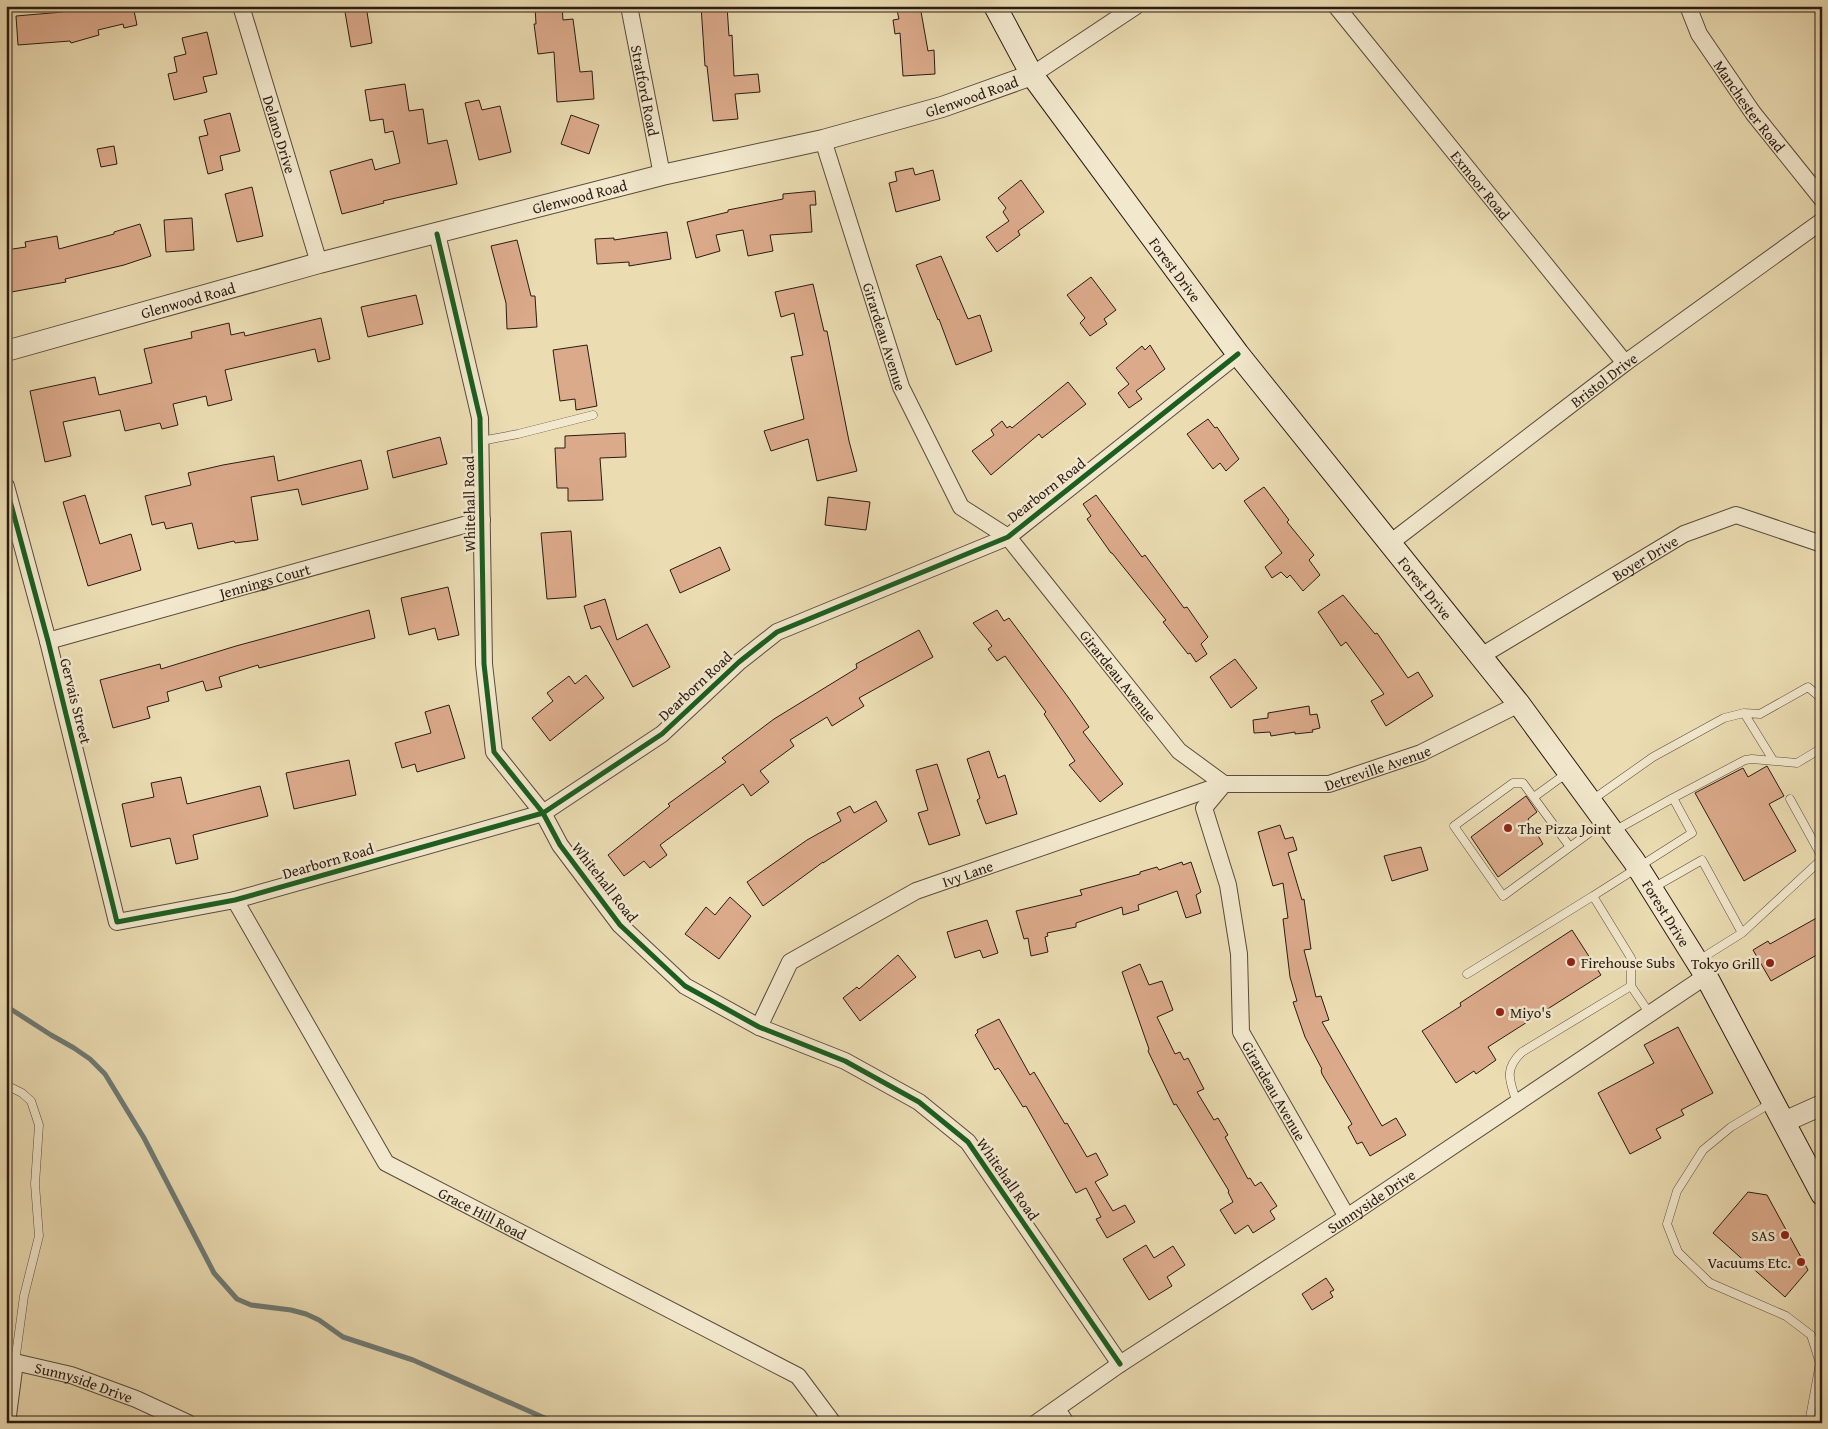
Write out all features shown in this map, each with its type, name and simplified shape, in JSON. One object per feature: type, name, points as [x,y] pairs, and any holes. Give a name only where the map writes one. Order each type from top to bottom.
[{"type":"main road","name":"Forest Drive","points":[[994,6],[1032,75],[1238,354],[1519,704],[1638,867],[1701,968],[1822,1194]]},
{"type":"street","name":"Delano Drive","points":[[241,6],[319,263]]},
{"type":"street","name":"Stratford Road","points":[[629,6],[662,175]]},
{"type":"street","name":"Glenwood Road","points":[[6,351],[319,263],[662,175],[823,140],[942,107],[1032,75],[1136,6]]},
{"type":"street","name":"Exmoor Road","points":[[1336,6],[1626,363]]},
{"type":"street","name":"Manchester Road","points":[[1688,6],[1699,34],[1753,113],[1822,198]]},
{"type":"street","name":"Girardeau Avenue","points":[[823,140],[901,387],[961,507],[1008,537],[1178,751],[1224,784],[1204,808],[1228,885],[1239,954],[1241,1032],[1347,1217]]},
{"type":"street","name":"Bristol Drive","points":[[1390,543],[1626,363],[1822,221]]},
{"type":"street","name":"Whitehall Road","points":[[437,234],[480,418],[484,664],[494,752],[543,813],[560,845],[620,925],[685,986],[759,1027],[845,1061],[919,1102],[968,1142],[1120,1364]]},
{"type":"street","name":"Dearborn Road","points":[[117,922],[235,900],[543,813],[662,734],[739,662],[777,632],[1008,537],[1238,354]]},
{"type":"street","name":"Gervais Street","points":[[6,486],[48,641],[117,922]]},
{"type":"street","name":"Boyer Drive","points":[[1481,656],[1684,534],[1736,515],[1822,544]]},
{"type":"street","name":"Jennings Court","points":[[48,641],[482,520]]},
{"type":"street","name":"Detreville Avenue","points":[[1224,784],[1329,784],[1421,753],[1519,704]]},
{"type":"street","name":"Ivy Lane","points":[[759,1027],[790,962],[916,891],[1224,784]]},
{"type":"street","name":"Grace Hill Road","points":[[235,900],[386,1163],[798,1376],[833,1423]]},
{"type":"street","name":"Sunnyside Drive","points":[[1036,1423],[1120,1364],[1347,1217],[1650,1014],[1701,968]]},
{"type":"street","points":[[1784,1122],[1822,1105]]},
{"type":"street","name":"Sunnyside Drive","points":[[10,1361],[71,1375],[136,1399],[188,1423]]},
{"type":"street","points":[[7,1423],[10,1361]]},
{"type":"street","points":[[1057,1409],[1066,1423]]},
{"type":"lane","points":[[481,441],[518,434],[593,415]]},
{"type":"lane","points":[[1590,801],[1653,757],[1724,718],[1744,713],[1760,714],[1808,687],[1822,699]]},
{"type":"lane","points":[[1744,713],[1773,760]]},
{"type":"lane","points":[[1570,847],[1523,783],[1513,783],[1454,826],[1503,896],[1570,847],[1673,798],[1745,760],[1773,760],[1797,763],[1822,748]]},
{"type":"lane","points":[[1534,797],[1568,772]]},
{"type":"lane","points":[[1467,974],[1692,833],[1673,798]]},
{"type":"lane","points":[[1701,968],[1742,933],[1822,858],[1790,799]]},
{"type":"lane","points":[[1652,889],[1702,860],[1742,933]]},
{"type":"lane","points":[[1593,896],[1631,958],[1631,986],[1650,1014]]},
{"type":"lane","points":[[1517,1103],[1508,1076],[1513,1061],[1522,1052],[1631,986]]},
{"type":"lane","points":[[6,1085],[31,1100],[39,1125],[35,1184],[39,1236],[10,1361]]},
{"type":"lane","points":[[1773,1102],[1731,1127],[1703,1150],[1677,1190],[1667,1224],[1678,1252],[1710,1283],[1786,1316],[1811,1335],[1820,1363],[1809,1423]]},
{"type":"building","points":[[61,6],[133,6],[137,25],[124,28],[123,24],[98,30],[99,35],[71,43],[70,41],[18,45],[16,16],[63,12]]},
{"type":"building","points":[[344,6],[366,6],[372,43],[351,47]]},
{"type":"building","points":[[535,6],[562,6],[563,20],[573,19],[580,72],[592,71],[594,99],[557,102],[554,52],[538,54],[534,24],[536,24]]},
{"type":"building","points":[[701,6],[727,6],[729,36],[732,35],[734,76],[758,74],[760,92],[735,94],[738,119],[713,121],[707,66],[705,66]]},
{"type":"building","points":[[896,6],[920,6],[928,51],[934,50],[935,74],[903,76],[900,33],[895,34],[893,20],[899,19]]},
{"type":"building","points":[[207,32],[217,74],[203,77],[207,92],[174,100],[168,74],[177,72],[174,57],[186,54],[182,38]]},
{"type":"building","points":[[405,84],[409,111],[423,109],[428,144],[447,140],[457,184],[383,201],[384,203],[342,214],[330,171],[372,159],[375,170],[400,163],[393,131],[385,133],[383,119],[370,121],[365,90]]},
{"type":"building","points":[[479,100],[482,110],[500,106],[511,152],[479,160],[465,103]]},
{"type":"building","points":[[230,113],[240,151],[220,156],[223,170],[208,174],[199,137],[208,135],[204,120]]},
{"type":"building","points":[[571,115],[599,125],[589,154],[561,144]]},
{"type":"building","points":[[114,146],[117,164],[101,167],[97,149]]},
{"type":"building","points":[[913,168],[915,175],[933,170],[940,200],[896,212],[889,183],[897,181],[895,172]]},
{"type":"building","points":[[1021,180],[1044,212],[1018,231],[1020,235],[997,252],[986,237],[1009,221],[1003,212],[1006,208],[998,198]]},
{"type":"building","points":[[252,187],[263,236],[237,242],[225,194]]},
{"type":"building","points":[[815,191],[816,205],[810,205],[812,232],[770,235],[773,251],[748,256],[743,230],[716,235],[720,251],[696,258],[687,222],[728,212],[728,210],[783,199],[783,194]]},
{"type":"building","points":[[192,218],[194,250],[166,252],[164,220]]},
{"type":"building","points":[[140,224],[151,256],[124,265],[65,279],[66,282],[6,293],[6,250],[26,247],[25,242],[57,236],[59,249],[114,234],[114,232]]},
{"type":"building","points":[[667,232],[671,259],[629,266],[629,262],[597,264],[595,239],[614,238],[614,240]]},
{"type":"building","points":[[517,240],[531,296],[535,296],[537,327],[507,329],[506,303],[491,246]]},
{"type":"building","points":[[941,256],[968,319],[980,315],[992,351],[956,365],[916,265]]},
{"type":"building","points":[[1091,277],[1116,310],[1104,319],[1107,324],[1090,336],[1080,323],[1085,318],[1067,295]]},
{"type":"building","points":[[813,284],[824,331],[827,331],[849,441],[857,471],[817,481],[808,439],[771,451],[764,431],[804,419],[791,357],[803,355],[794,313],[781,317],[775,292]]},
{"type":"building","points":[[416,295],[423,324],[368,337],[361,307]]},
{"type":"building","points":[[321,318],[330,359],[318,362],[315,349],[225,370],[232,400],[208,406],[206,396],[173,404],[178,425],[162,429],[160,423],[125,431],[120,410],[63,422],[71,456],[45,462],[30,391],[95,377],[99,395],[152,383],[144,349],[192,338],[191,332],[229,323],[231,335],[244,332],[245,336]]},
{"type":"building","points":[[587,345],[597,406],[576,410],[575,399],[560,401],[553,350]]},
{"type":"building","points":[[1150,345],[1165,369],[1136,391],[1142,399],[1129,408],[1118,393],[1129,384],[1116,368],[1142,346],[1145,350]]},
{"type":"building","points":[[1068,382],[1086,404],[1042,438],[1039,434],[991,475],[972,451],[994,435],[991,430],[1002,421],[1007,428],[1010,426],[1012,428]]},
{"type":"building","points":[[1208,419],[1215,428],[1217,427],[1239,459],[1226,471],[1220,463],[1213,469],[1187,434]]},
{"type":"building","points":[[625,433],[626,457],[600,458],[603,500],[568,501],[568,488],[557,488],[555,448],[565,448],[565,436]]},
{"type":"building","points":[[440,437],[447,464],[393,478],[387,451]]},
{"type":"building","points":[[274,456],[278,481],[361,460],[368,489],[302,505],[298,489],[251,497],[258,540],[235,543],[234,541],[198,549],[192,523],[166,529],[164,522],[152,525],[145,496],[191,485],[188,473]]},
{"type":"building","points":[[1264,487],[1289,520],[1287,522],[1314,555],[1309,560],[1320,575],[1303,591],[1290,575],[1287,578],[1281,572],[1272,578],[1265,567],[1282,553],[1244,501]]},
{"type":"building","points":[[85,495],[100,544],[131,534],[141,570],[88,586],[63,502]]},
{"type":"building","points":[[1096,495],[1142,557],[1145,555],[1184,608],[1187,607],[1208,637],[1201,644],[1207,654],[1196,662],[1163,622],[1166,620],[1111,553],[1087,519],[1091,516],[1083,504]]},
{"type":"building","points":[[828,497],[870,502],[866,530],[825,525]]},
{"type":"building","points":[[571,531],[576,597],[547,599],[541,533]]},
{"type":"building","points":[[720,547],[730,570],[680,593],[670,570]]},
{"type":"building","points":[[448,587],[459,635],[438,640],[435,628],[409,635],[401,598]]},
{"type":"building","points":[[1343,595],[1375,634],[1377,633],[1408,678],[1418,672],[1433,696],[1386,726],[1371,701],[1384,694],[1346,642],[1341,646],[1318,612]]},
{"type":"building","points":[[605,599],[617,640],[647,624],[670,667],[633,687],[600,626],[591,629],[584,606]]},
{"type":"building","points":[[369,610],[375,638],[259,668],[258,665],[219,677],[222,687],[206,691],[203,681],[167,692],[169,701],[147,707],[150,718],[113,728],[100,680],[160,664],[161,669],[236,646]]},
{"type":"building","points":[[997,610],[1004,621],[1009,618],[1068,697],[1089,727],[1083,732],[1123,784],[1100,802],[1069,765],[1075,761],[1044,714],[1046,712],[1005,656],[997,661],[988,649],[992,646],[973,623]]},
{"type":"building","points":[[919,630],[933,657],[859,698],[864,706],[832,726],[827,717],[790,740],[794,746],[760,771],[769,782],[751,796],[743,784],[660,845],[667,855],[650,868],[644,861],[624,876],[608,855],[670,806],[668,804],[726,762],[722,758],[774,719],[857,668],[856,664]]},
{"type":"building","points":[[1235,659],[1257,688],[1231,708],[1210,677]]},
{"type":"building","points":[[586,675],[604,698],[550,741],[532,718],[553,701],[547,693],[569,676],[575,684]]},
{"type":"building","points":[[449,705],[465,758],[417,772],[415,764],[402,768],[395,743],[431,733],[425,712]]},
{"type":"building","points":[[1309,706],[1310,715],[1317,714],[1320,728],[1312,730],[1313,732],[1295,734],[1295,732],[1271,736],[1270,732],[1254,733],[1253,720],[1268,718],[1268,713]]},
{"type":"building","points":[[989,751],[998,778],[1005,775],[1017,814],[986,824],[977,800],[980,798],[967,759]]},
{"type":"building","points":[[349,760],[356,795],[294,809],[286,773]]},
{"type":"building","points":[[937,764],[960,835],[929,845],[918,813],[928,810],[916,770]]},
{"type":"building","points":[[1767,766],[1784,796],[1769,804],[1796,851],[1744,881],[1695,793],[1743,768],[1748,777]]},
{"type":"building","points":[[181,777],[187,804],[260,786],[268,816],[193,835],[198,859],[176,864],[170,838],[131,847],[122,804],[154,797],[151,783]]},
{"type":"building","name":"The Pizza Joint","points":[[1526,796],[1537,812],[1528,819],[1543,844],[1498,877],[1471,837]]},
{"type":"building","points":[[876,801],[887,821],[823,862],[763,906],[747,882],[807,840],[841,821],[837,813],[850,806],[854,813]]},
{"type":"building","points":[[1280,825],[1285,839],[1293,837],[1297,850],[1288,853],[1302,900],[1304,899],[1311,949],[1304,950],[1316,997],[1321,996],[1329,1020],[1322,1022],[1382,1126],[1396,1118],[1406,1135],[1370,1156],[1362,1142],[1357,1144],[1348,1127],[1352,1124],[1322,1074],[1322,1069],[1305,1037],[1293,1002],[1297,1001],[1290,977],[1283,919],[1288,918],[1283,883],[1273,886],[1258,832]]},
{"type":"building","points":[[1421,847],[1428,870],[1392,881],[1384,856]]},
{"type":"building","points":[[1182,862],[1183,865],[1191,862],[1201,892],[1196,895],[1201,913],[1186,918],[1177,891],[1138,905],[1139,910],[1123,915],[1122,907],[1076,923],[1076,927],[1047,933],[1048,936],[1045,937],[1048,952],[1031,956],[1028,938],[1024,939],[1016,911],[1082,895],[1080,890],[1140,874],[1140,872],[1157,867],[1159,870]]},
{"type":"building","points":[[730,897],[751,916],[719,959],[685,934],[706,907],[715,915]]},
{"type":"building","points":[[1822,915],[1822,952],[1771,981],[1753,950],[1768,941],[1770,944]]},
{"type":"building","points":[[987,920],[998,953],[983,958],[980,950],[955,958],[947,932]]},
{"type":"building","points":[[1572,930],[1601,975],[1488,1047],[1496,1060],[1476,1074],[1474,1071],[1456,1083],[1422,1031],[1461,1006],[1460,1003]]},
{"type":"building","points":[[898,955],[916,977],[860,1021],[843,998],[857,987],[859,989]]},
{"type":"building","points":[[1140,964],[1149,985],[1162,981],[1173,1010],[1157,1017],[1175,1054],[1180,1052],[1184,1060],[1188,1058],[1204,1089],[1197,1092],[1214,1120],[1218,1118],[1228,1135],[1225,1137],[1248,1179],[1250,1178],[1255,1186],[1261,1182],[1277,1206],[1270,1211],[1275,1219],[1253,1233],[1248,1225],[1235,1234],[1220,1210],[1233,1202],[1229,1191],[1176,1104],[1174,1105],[1148,1051],[1149,1049],[1122,972]]},
{"type":"building","points":[[999,1019],[1030,1075],[1034,1072],[1087,1157],[1096,1153],[1108,1175],[1095,1182],[1113,1211],[1125,1205],[1135,1222],[1107,1238],[1096,1219],[1101,1217],[1086,1188],[1076,1193],[1026,1106],[1023,1107],[1000,1070],[998,1068],[995,1070],[975,1035],[978,1032],[977,1030]]},
{"type":"building","points":[[1678,1027],[1713,1093],[1681,1110],[1684,1115],[1656,1129],[1661,1138],[1630,1154],[1598,1093],[1654,1063],[1644,1045]]},
{"type":"building","points":[[1748,1192],[1767,1195],[1808,1270],[1785,1297],[1713,1233]]},
{"type":"building","points":[[1146,1245],[1154,1258],[1173,1246],[1185,1265],[1167,1277],[1172,1286],[1149,1300],[1123,1259]]},
{"type":"building","points":[[1326,1278],[1334,1290],[1330,1292],[1333,1297],[1312,1310],[1302,1294]]},
{"type":"waterway","points":[[6,1006],[74,1048],[90,1059],[105,1074],[144,1138],[214,1273],[237,1299],[251,1305],[291,1310],[306,1314],[319,1320],[343,1337],[413,1360],[556,1423]]},
{"type":"cycle path","points":[[437,234],[480,418],[484,664],[494,752],[543,813],[560,845],[620,925],[685,986],[759,1027],[845,1061],[919,1102],[968,1142],[1120,1364]]},
{"type":"cycle path","points":[[6,486],[48,641],[117,922],[235,900],[543,813],[662,734],[739,662],[777,632],[1008,537],[1238,354]]},
{"type":"place","name":"The Pizza Joint","points":[[1508,828]]},
{"type":"place","name":"Firehouse Subs","points":[[1571,962]]},
{"type":"place","name":"Tokyo Grill","points":[[1770,963]]},
{"type":"place","name":"Miyo's","points":[[1500,1012]]},
{"type":"place","name":"SAS","points":[[1785,1235]]},
{"type":"place","name":"Vacuums Etc.","points":[[1801,1262]]}]
